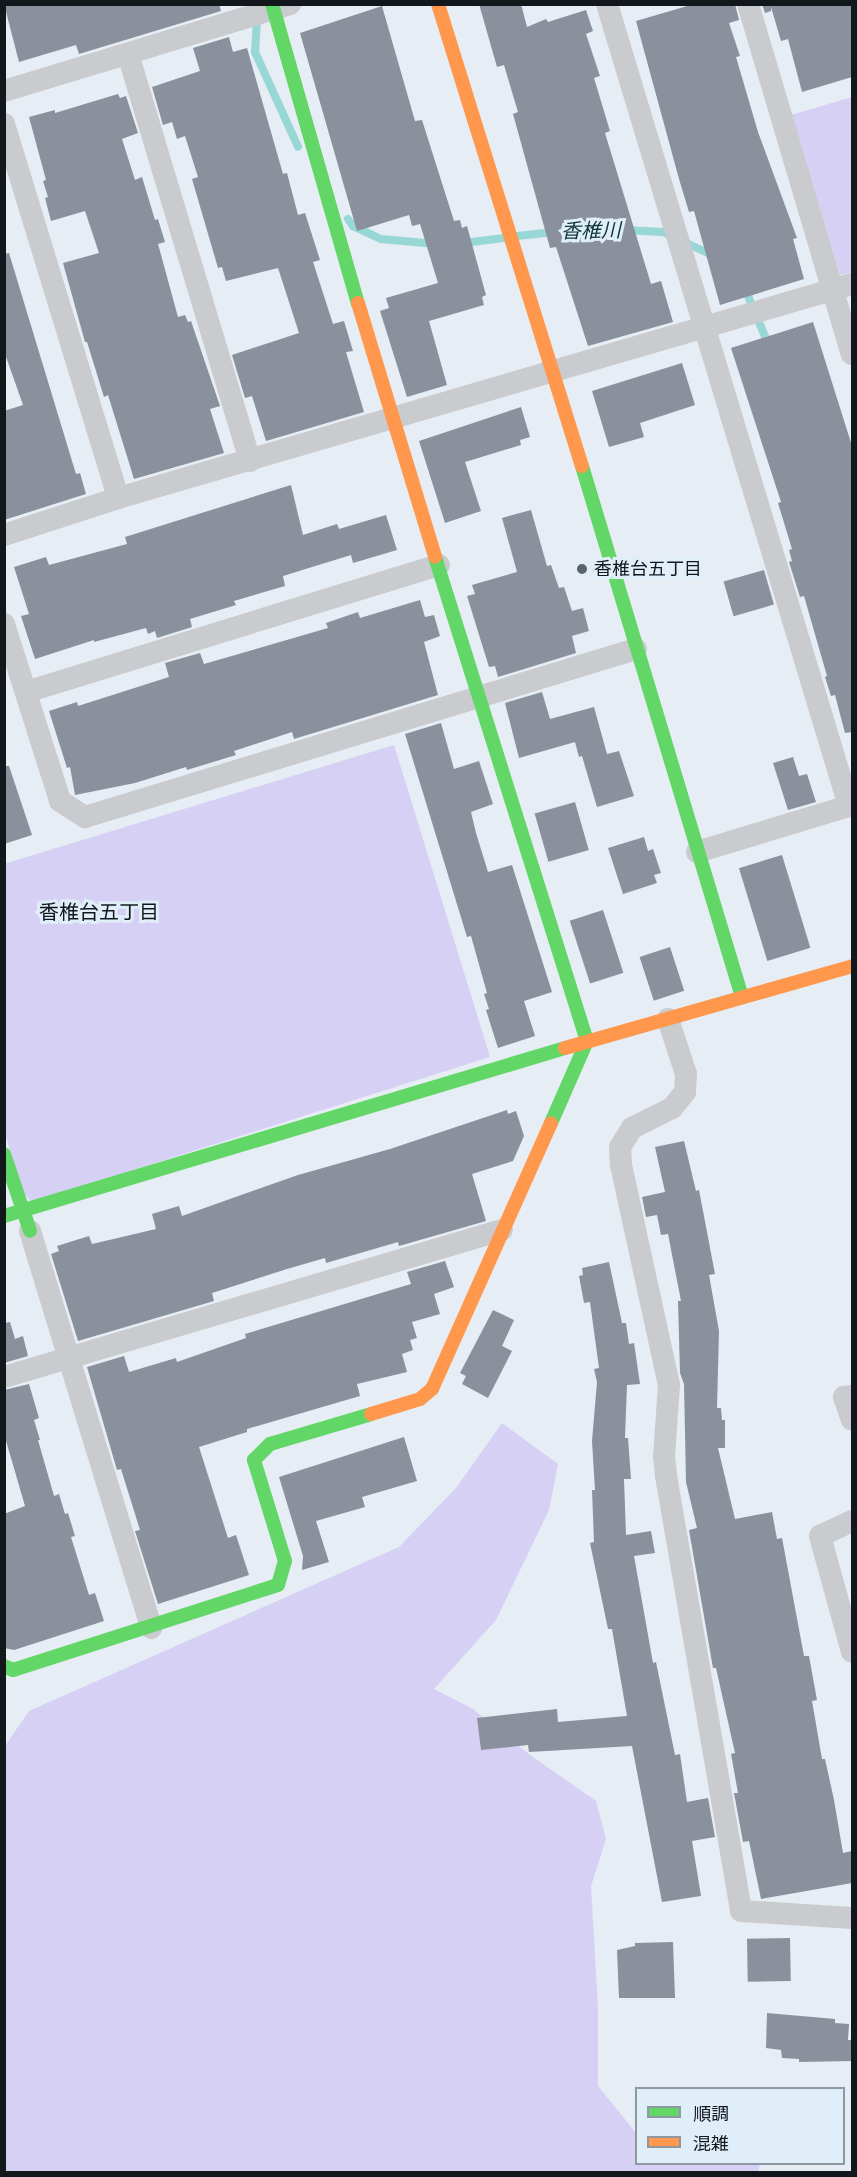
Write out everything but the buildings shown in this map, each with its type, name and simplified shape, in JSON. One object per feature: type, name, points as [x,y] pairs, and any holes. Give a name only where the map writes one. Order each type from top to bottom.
[{"type":"street","points":[[438,4],[554,371],[696,852],[742,997]]},
{"type":"street","points":[[607,4],[851,805],[696,852]]},
{"type":"street","points":[[748,4],[843,287],[852,354]]},
{"type":"street","points":[[4,91],[278,6],[392,420],[440,565],[587,1041],[432,1389],[420,1399],[270,1444],[254,1460],[285,1561],[278,1585],[151,1628],[13,1670],[4,1666]]},
{"type":"street","points":[[128,54],[250,461]]},
{"type":"street","points":[[4,124],[118,498]]},
{"type":"street","points":[[4,535],[118,498],[392,420],[704,325],[843,287]]},
{"type":"street","points":[[26,692],[440,565]]},
{"type":"street","points":[[4,624],[60,801],[85,817],[636,649]]},
{"type":"street","points":[[4,1216],[26,1220],[587,1041],[852,966]]},
{"type":"street","points":[[668,1019],[686,1074],[685,1092],[672,1108],[632,1128],[620,1148],[621,1165],[669,1385],[664,1456],[666,1476],[741,1911],[852,1918]]},
{"type":"street","points":[[4,1154],[151,1628]]},
{"type":"street","points":[[4,1377],[502,1230]]},
{"type":"street","points":[[852,1396],[844,1397],[852,1420]]},
{"type":"street","points":[[852,1521],[820,1536],[852,1652]]},
{"type":"shaded area","points":[[852,97],[852,272],[840,275],[791,115]]},
{"type":"shaded area","points":[[394,745],[490,1057],[32,1202],[21,1190],[5,1133],[4,864]]},
{"type":"shaded area","points":[[502,1423],[558,1464],[549,1510],[496,1620],[434,1689],[473,1709],[530,1755],[596,1801],[606,1839],[591,1886],[598,2008],[598,2086],[635,2132],[635,2165],[760,2165],[758,2172],[5,2172],[5,1746],[29,1711],[399,1547],[456,1488]]},
{"type":"waterway","name":"香椎川","points":[[257,17],[255,52],[298,147]]},
{"type":"waterway","name":"香椎川","points":[[348,219],[353,226],[381,239],[436,244]]},
{"type":"waterway","name":"香椎川","points":[[625,230],[663,232],[714,256]]},
{"type":"waterway","name":"香椎川","points":[[517,236],[555,232]]},
{"type":"waterway","name":"香椎川","points":[[463,246],[464,243],[504,238]]},
{"type":"waterway","name":"香椎川","points":[[744,286],[769,346]]},
{"type":"traffic: fast","points":[[272,4],[358,303]]},
{"type":"traffic: fast","points":[[582,466],[742,997]]},
{"type":"traffic: fast","points":[[435,557],[587,1041],[551,1123]]},
{"type":"traffic: fast","points":[[4,1216],[565,1048]]},
{"type":"traffic: fast","points":[[4,1154],[30,1231]]},
{"type":"traffic: fast","points":[[4,1666],[13,1670],[278,1585],[285,1561],[254,1460],[270,1444],[371,1414]]},
{"type":"traffic: slow","points":[[438,4],[582,466]]},
{"type":"traffic: slow","points":[[358,303],[435,557]]},
{"type":"traffic: slow","points":[[565,1048],[852,966]]},
{"type":"traffic: slow","points":[[371,1414],[420,1399],[432,1389],[551,1123]]},
{"type":"place","name":"香椎台五丁目","points":[[582,569]]},
{"type":"district","name":"香椎台五丁目","points":[[99,912]]}]
